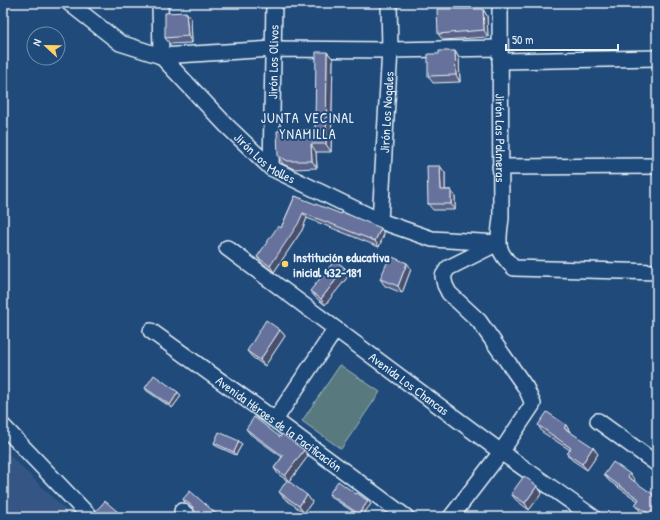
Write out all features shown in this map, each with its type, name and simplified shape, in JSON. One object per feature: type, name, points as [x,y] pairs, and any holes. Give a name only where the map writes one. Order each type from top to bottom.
[{"type":"street","name":"Jirón Los Molles","points":[[69,3],[120,43],[161,56],[226,125],[271,168],[380,221],[432,239],[498,243]]},
{"type":"street","points":[[160,3],[161,56],[274,49],[390,50],[657,58]]},
{"type":"street","name":"Jirón Los Olivos","points":[[271,168],[274,3]]},
{"type":"street","name":"Jirón Los Nogales","points":[[380,221],[390,50],[389,3]]},
{"type":"street","name":"Jirón Las Palmeras","points":[[500,3],[500,218],[498,243],[502,257],[514,268],[657,272]]},
{"type":"street","points":[[500,168],[657,166]]},
{"type":"street","points":[[451,517],[501,452],[533,404],[531,396],[479,320],[449,293],[443,276],[448,268],[498,243]]},
{"type":"street","name":"Avenida Los Chancas","points":[[226,248],[501,452],[593,517]]},
{"type":"street","points":[[275,420],[335,330]]},
{"type":"street","name":"Avenida Héroes de la Pacificación","points":[[152,331],[406,517]]},
{"type":"street","points":[[598,421],[657,464]]},
{"type":"street","points":[[3,426],[90,517]]},
{"type":"shaded area","points":[[3,449],[73,517],[3,517]]},
{"type":"green space","points":[[340,365],[380,392],[341,449],[302,421]]},
{"type":"building","points":[[437,9],[483,9],[484,30],[438,34]]},
{"type":"building","points":[[186,12],[188,36],[165,38],[165,13]]},
{"type":"building","points":[[439,51],[455,51],[456,75],[428,76],[428,54],[439,54]]},
{"type":"building","points":[[316,52],[327,52],[326,144],[311,144],[312,161],[288,161],[278,156],[277,131],[315,129]]},
{"type":"building","points":[[427,166],[440,166],[441,190],[451,190],[451,204],[428,204]]},
{"type":"building","points":[[295,196],[341,214],[342,212],[381,228],[375,241],[303,213],[298,224],[270,266],[257,257],[278,226],[281,228]]},
{"type":"building","points":[[390,256],[407,263],[398,286],[380,279]]},
{"type":"building","points":[[335,260],[345,268],[321,299],[310,291]]},
{"type":"building","points":[[266,320],[280,330],[260,360],[247,351]]},
{"type":"building","points":[[154,375],[178,392],[170,405],[145,388]]},
{"type":"building","points":[[547,412],[566,425],[564,428],[593,447],[582,464],[567,454],[571,448],[538,425]]},
{"type":"building","points":[[254,417],[280,437],[282,434],[304,450],[285,476],[274,468],[283,456],[246,429]]},
{"type":"building","points":[[219,432],[239,441],[234,452],[214,443]]},
{"type":"building","points":[[613,462],[630,474],[628,477],[657,497],[657,512],[654,517],[635,505],[639,499],[604,475]]},
{"type":"building","points":[[524,476],[537,486],[525,503],[511,494]]},
{"type":"building","points":[[287,480],[307,495],[299,506],[279,492]]},
{"type":"building","points":[[338,481],[368,501],[359,514],[329,494]]},
{"type":"building","points":[[190,491],[220,517],[198,517],[193,507],[183,499]]},
{"type":"building","points":[[105,501],[118,512],[114,517],[101,517],[95,512]]},
{"type":"place","name":"Institución educativa inicial 432-181","points":[[285,264]]},
{"type":"district","name":"JUNTA VECINAL YNAMILLA","points":[[308,126]]}]
